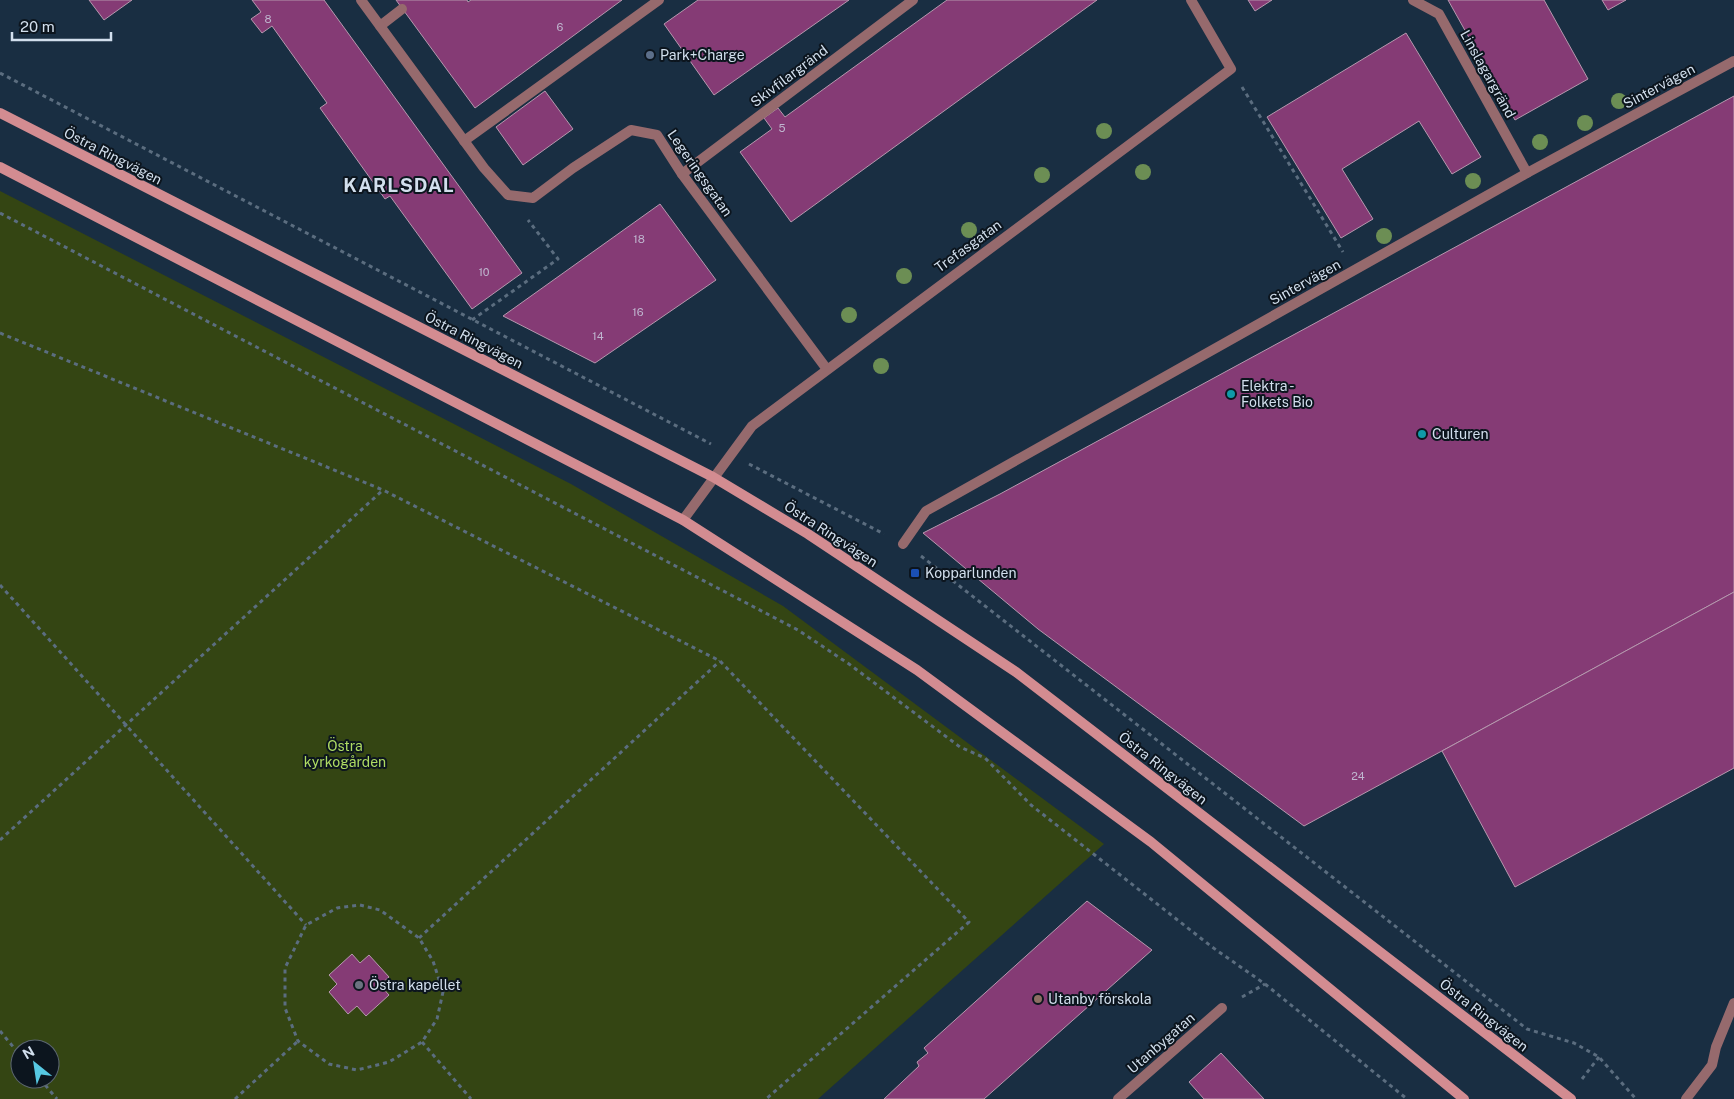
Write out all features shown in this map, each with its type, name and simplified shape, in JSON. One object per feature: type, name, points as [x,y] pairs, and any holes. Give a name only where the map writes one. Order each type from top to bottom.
[{"type":"main road","name":"Östra Ringvägen","points":[[0,113],[713,477],[808,534],[1016,672],[1571,1099]]},
{"type":"main road","points":[[0,167],[683,520],[917,670],[1144,836],[1464,1099]]},
{"type":"street","points":[[361,0],[484,168],[508,195]]},
{"type":"street","name":"Skivfilargränd","points":[[682,174],[913,0]]},
{"type":"street","points":[[1190,0],[1232,69]]},
{"type":"street","name":"Linslagargränd","points":[[1413,0],[1439,14],[1527,173]]},
{"type":"street","points":[[464,141],[656,2]]},
{"type":"street","points":[[380,26],[402,9]]},
{"type":"street","name":"Sintervägen","points":[[903,544],[926,511],[1527,173],[1734,61]]},
{"type":"street","name":"Trefasgatan","points":[[683,520],[752,426],[826,368],[1232,69]]},
{"type":"street","name":"Legeringsgatan","points":[[508,195],[533,198],[573,168],[631,130],[657,135],[682,174],[826,368]]},
{"type":"street","points":[[1686,1099],[1712,1065],[1716,1047],[1730,1021],[1734,1004]]},
{"type":"street","name":"Utanbygatan","points":[[1118,1099],[1222,1008]]},
{"type":"path","points":[[1232,69],[1347,260]]},
{"type":"path","points":[[472,320],[558,259],[508,195]]},
{"type":"path","points":[[0,213],[798,630],[849,664],[960,747],[985,758],[1031,805],[1212,947],[1265,984],[1408,1099]]},
{"type":"path","points":[[0,333],[383,490],[720,660],[969,922],[766,1099]]},
{"type":"path","points":[[0,840],[383,490]]},
{"type":"path","points":[[0,585],[306,925]]},
{"type":"path","points":[[419,938],[720,660]]},
{"type":"path","points":[[360,905],[380,910],[419,938],[433,962],[443,992],[436,1019],[422,1042],[389,1062],[357,1070],[329,1064],[298,1040],[285,1008],[285,968],[306,925],[337,908],[360,905]]},
{"type":"path","points":[[1222,1008],[1265,984]]},
{"type":"path","points":[[0,1031],[10,1043]]},
{"type":"path","points":[[235,1099],[298,1040]]},
{"type":"path","points":[[422,1042],[471,1099]]},
{"type":"path","points":[[1599,1057],[1636,1099]]},
{"type":"path","points":[[48,1089],[57,1099]]},
{"type":"green space","name":"Östra kyrkogården","points":[[0,191],[571,484],[783,606],[1104,844],[818,1099],[0,1099]]},
{"type":"building","points":[[89,0],[132,0],[104,20]]},
{"type":"building","points":[[252,0],[324,0],[522,273],[472,309],[390,196],[385,199],[320,108],[327,103],[272,26],[262,33],[251,19],[261,12]]},
{"type":"building","points":[[396,0],[467,0],[468,2],[471,0],[622,0],[475,108]]},
{"type":"building","points":[[698,0],[849,0],[714,95],[664,24]]},
{"type":"building","points":[[947,0],[1097,0],[791,222],[740,152],[772,129],[764,118],[778,108],[785,117]]},
{"type":"building","points":[[1248,0],[1272,0],[1255,11]]},
{"type":"building","points":[[1448,0],[1544,0],[1588,79],[1515,120]]},
{"type":"building","points":[[1602,0],[1626,0],[1608,10]]},
{"type":"building","points":[[1406,33],[1481,157],[1452,174],[1419,121],[1342,169],[1373,219],[1341,238],[1267,117]]},
{"type":"building","points":[[545,91],[573,129],[523,165],[496,127]]},
{"type":"building","name":"Culturen","points":[[1734,96],[1734,592],[1304,826],[1038,629],[923,533],[1000,494]]},
{"type":"building","points":[[660,204],[716,280],[595,363],[503,316]]},
{"type":"building","points":[[1734,592],[1734,768],[1515,887],[1442,751]]},
{"type":"building","name":"Utanby förskola","points":[[1087,901],[1152,950],[984,1099],[884,1099],[919,1066],[917,1062],[928,1053],[924,1048]]},
{"type":"building","name":"Östra kapellet","points":[[352,954],[360,963],[369,955],[389,977],[380,985],[389,995],[366,1016],[357,1006],[348,1014],[329,992],[337,984],[329,975]]},
{"type":"building","points":[[1221,1053],[1264,1099],[1204,1099],[1189,1082]]},
{"type":"place","name":"Park+Charge","points":[[650,55]]},
{"type":"place","name":"Elektra - Folkets Bio","points":[[1231,394]]},
{"type":"place","name":"Culturen","points":[[1422,434]]},
{"type":"place","name":"Kopparlunden","points":[[915,573]]},
{"type":"place","name":"Östra kapellet","points":[[359,985]]},
{"type":"place","name":"Utanby förskola","points":[[1038,999]]},
{"type":"district","name":"KARLSDAL","points":[[399,185]]}]
